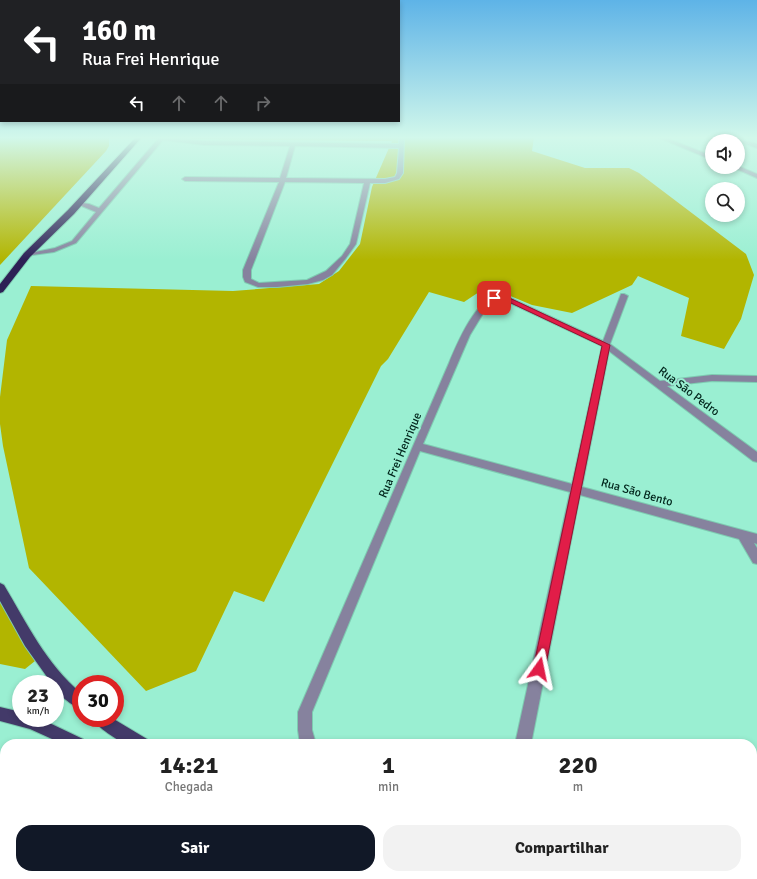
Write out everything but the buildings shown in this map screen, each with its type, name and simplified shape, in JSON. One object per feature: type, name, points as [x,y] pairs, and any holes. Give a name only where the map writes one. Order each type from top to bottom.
[{"type":"highway","points":[[0,281],[50,234],[102,178]]},
{"type":"highway","points":[[0,290],[24,258]]},
{"type":"main road","points":[[0,589],[30,641],[62,686],[72,694]]},
{"type":"main road","points":[[0,714],[34,724],[69,739]]},
{"type":"main road","points":[[112,727],[133,739]]},
{"type":"street","points":[[24,258],[67,247],[74,242],[128,178]]},
{"type":"street","points":[[185,179],[283,179],[367,182],[385,181],[396,178]]},
{"type":"street","points":[[283,179],[246,273],[248,280],[258,284],[277,285],[308,282],[320,278],[336,267],[353,244],[367,182]]},
{"type":"street","points":[[79,203],[87,204],[100,211]]},
{"type":"street","points":[[525,739],[606,345],[624,296]]},
{"type":"street","name":"Rua Frei Henrique","points":[[307,739],[305,730],[305,712],[417,446],[469,330],[485,306],[494,298],[503,297],[606,345]]},
{"type":"street","name":"Rua São Pedro","points":[[606,345],[757,458]]},
{"type":"street","points":[[660,384],[712,378],[757,379]]},
{"type":"street","name":"Rua São Bento","points":[[417,446],[577,489],[744,537],[757,539]]},
{"type":"street","points":[[744,537],[757,559]]},
{"type":"shaded area","points":[[0,178],[81,178],[0,265]]},
{"type":"shaded area","points":[[376,178],[646,178],[746,254],[754,275],[741,319],[724,349],[681,336],[689,298],[638,276],[632,285],[572,313],[532,305],[498,291],[482,290],[464,302],[429,292],[388,359],[381,366],[264,602],[234,591],[196,671],[146,691],[29,568],[3,446],[0,424],[0,397],[7,340],[31,286],[233,291],[319,284],[339,271],[360,244],[372,187]]},
{"type":"shaded area","points":[[0,602],[35,661],[25,669],[0,664]]},
{"type":"route","points":[[494,298],[503,297],[513,301],[606,345],[539,669]]}]
